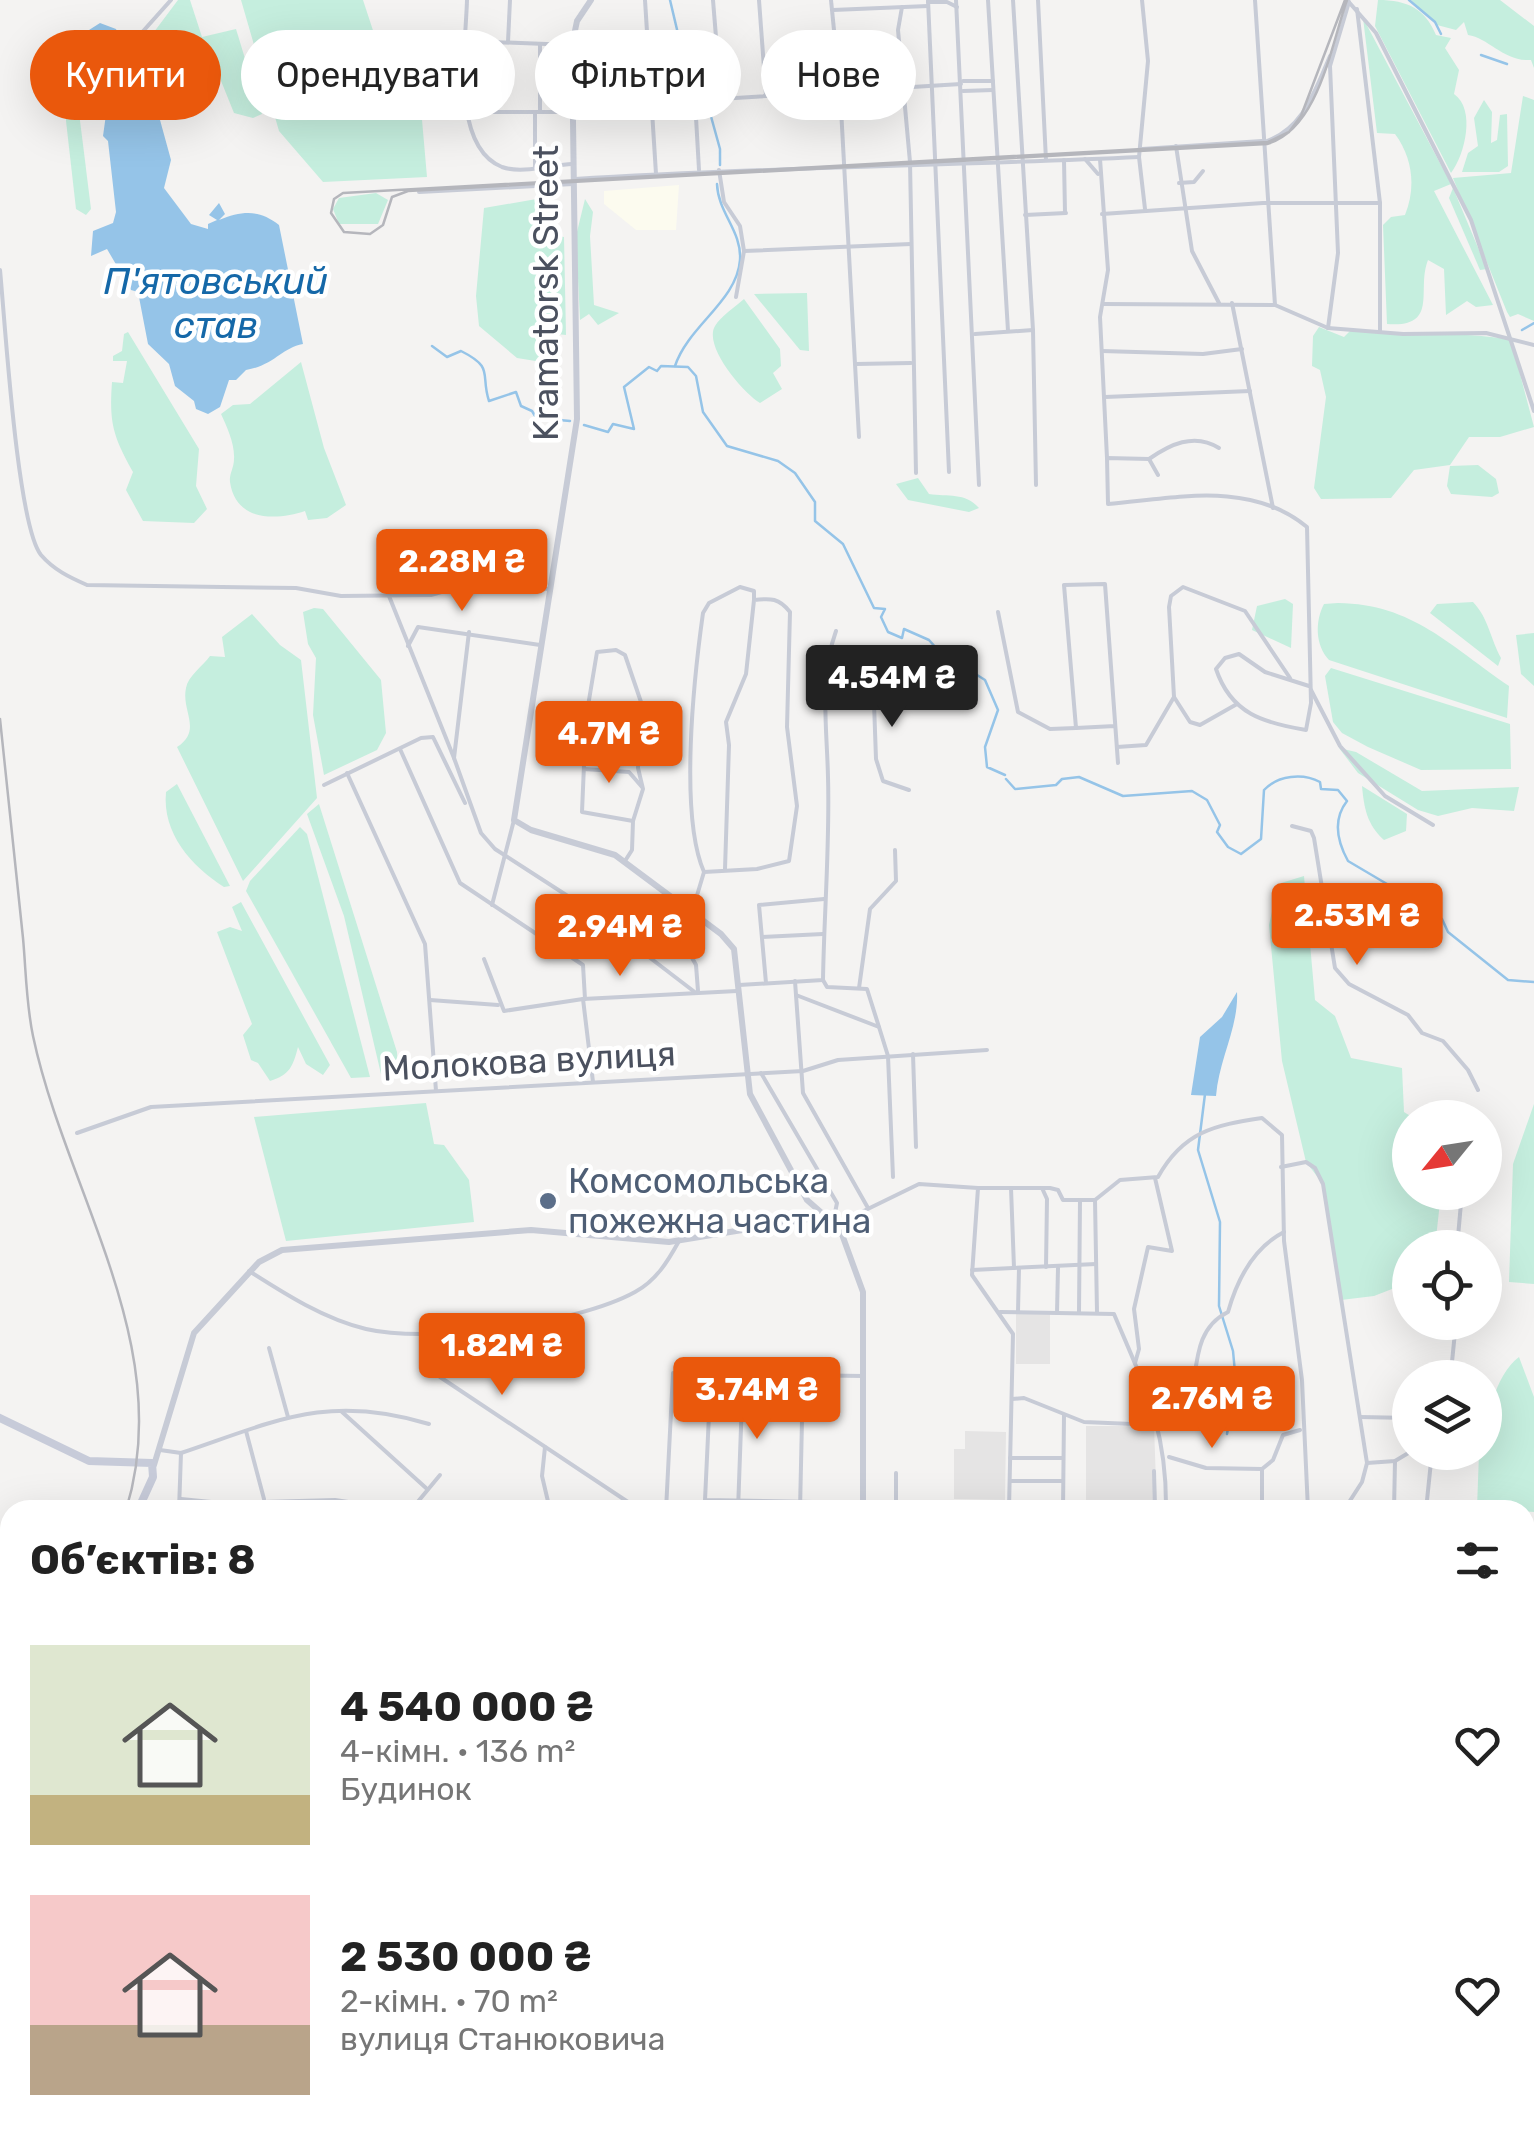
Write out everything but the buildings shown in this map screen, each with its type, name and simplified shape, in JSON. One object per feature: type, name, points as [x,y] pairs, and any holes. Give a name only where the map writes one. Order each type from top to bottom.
[{"type":"main road","points":[[0,1418],[89,1461],[154,1465],[142,1500]]},
{"type":"street","points":[[466,30],[467,0]]},
{"type":"street","points":[[509,30],[510,0]]},
{"type":"street","points":[[645,0],[647,30]]},
{"type":"street","points":[[714,0],[716,30]]},
{"type":"street","points":[[759,0],[761,30]]},
{"type":"street","points":[[831,0],[834,30]]},
{"type":"street","points":[[956,0],[975,334],[979,485]]},
{"type":"street","points":[[988,0],[1008,332]]},
{"type":"street","points":[[1013,0],[1033,330],[1036,485]]},
{"type":"street","points":[[1038,0],[1046,160]]},
{"type":"street","points":[[1142,0],[1148,60],[1142,87],[1139,157],[1145,209]]},
{"type":"street","points":[[1255,0],[1274,305]]},
{"type":"street","points":[[1142,149],[1262,142],[1290,130],[1306,110],[1348,1],[1376,33],[1471,220],[1534,411]]},
{"type":"street","points":[[144,30],[167,2]]},
{"type":"street","name":"Kramatorsk Street","points":[[577,30],[587,2]]},
{"type":"street","points":[[832,10],[947,2],[956,8]]},
{"type":"street","points":[[928,3],[949,472]]},
{"type":"street","points":[[898,30],[902,8]]},
{"type":"street","points":[[1358,9],[1380,202],[1380,332]]},
{"type":"street","points":[[1328,328],[1338,253],[1329,93],[1332,50]]},
{"type":"street","points":[[916,87],[993,80]]},
{"type":"street","points":[[963,91],[993,90]]},
{"type":"street","points":[[470,120],[475,137],[488,156],[504,167],[572,164]]},
{"type":"street","points":[[535,167],[538,120]]},
{"type":"street","name":"Kramatorsk Street","points":[[514,820],[578,408],[571,120]]},
{"type":"street","points":[[652,120],[656,174]]},
{"type":"street","points":[[696,120],[698,170]]},
{"type":"street","points":[[842,120],[859,437]]},
{"type":"street","points":[[908,120],[916,474]]},
{"type":"street","points":[[1176,146],[1179,183],[1197,268],[1218,303]]},
{"type":"street","points":[[419,192],[698,170],[910,167],[1139,157]]},
{"type":"street","points":[[1100,159],[1108,281],[1101,304],[1108,504],[1246,496],[1292,515],[1307,527],[1309,686],[1306,730],[1254,720],[1238,704],[1216,669],[1225,658],[1239,654],[1265,672],[1309,686],[1340,746],[1385,796],[1433,826]]},
{"type":"street","points":[[1025,215],[1066,213],[1064,160]]},
{"type":"street","points":[[1085,160],[1098,174]]},
{"type":"street","points":[[719,170],[724,202],[740,226],[744,250],[736,297]]},
{"type":"street","points":[[1179,183],[1194,182],[1203,172]]},
{"type":"street","points":[[1102,214],[1145,209],[1380,202]]},
{"type":"street","points":[[744,250],[911,244]]},
{"type":"street","points":[[0,270],[25,511],[40,554],[60,573],[87,584],[296,588],[341,596],[431,594],[462,586],[551,589]]},
{"type":"street","points":[[1232,303],[1273,508]]},
{"type":"street","points":[[1101,304],[1274,305],[1328,328],[1486,333],[1534,345]]},
{"type":"street","points":[[975,334],[1033,330]]},
{"type":"street","points":[[1102,351],[1204,354],[1242,349]]},
{"type":"street","points":[[856,364],[912,364]]},
{"type":"street","points":[[1105,398],[1250,391]]},
{"type":"street","points":[[1107,458],[1149,459],[1174,441],[1212,443],[1218,448]]},
{"type":"street","points":[[1149,459],[1158,475]]},
{"type":"street","points":[[1076,728],[1064,584],[1105,584],[1118,762]]},
{"type":"street","points":[[1238,704],[1200,725],[1190,722],[1174,697],[1169,607],[1171,596],[1183,586],[1245,611],[1291,679]]},
{"type":"street","points":[[697,993],[700,984],[685,945],[704,872],[695,852],[692,776],[703,614],[710,603],[740,587],[754,591],[754,600],[746,674],[726,722],[730,745],[725,869]]},
{"type":"street","points":[[389,596],[454,758],[468,805]]},
{"type":"street","points":[[704,872],[784,864],[797,806],[787,727],[790,612],[782,601],[754,600]]},
{"type":"street","points":[[998,612],[1018,712],[1050,729],[1115,726]]},
{"type":"street","points":[[408,646],[418,626],[542,645]]},
{"type":"street","points":[[836,630],[829,650],[824,731],[828,777],[823,980],[827,987],[867,990],[888,1056],[893,1176]]},
{"type":"street","points":[[454,758],[469,632]]},
{"type":"street","points":[[625,861],[632,850],[633,821],[643,788],[638,768],[641,702],[631,665],[616,650],[597,652],[582,812],[633,821]]},
{"type":"street","points":[[873,675],[876,759],[883,781],[909,790]]},
{"type":"street","points":[[1117,747],[1146,745],[1174,697]]},
{"type":"street","points":[[324,785],[433,737],[480,833],[507,857],[577,902],[697,993]]},
{"type":"street","points":[[400,749],[452,873],[492,905],[583,965],[593,1082]]},
{"type":"street","points":[[584,768],[629,772],[643,788]]},
{"type":"street","points":[[347,773],[422,935],[436,1091]]},
{"type":"street","points":[[492,905],[514,820],[531,830],[593,845],[625,861],[734,949],[746,1074],[753,1102],[806,1200],[835,1223]]},
{"type":"street","points":[[1292,826],[1311,832],[1314,838],[1335,968],[1349,984],[1408,1015],[1422,1033],[1442,1042],[1468,1070],[1478,1090]]},
{"type":"street","points":[[859,988],[870,910],[894,887],[896,850]]},
{"type":"street","points":[[766,983],[759,904],[824,899]]},
{"type":"street","points":[[762,937],[824,934]]},
{"type":"street","points":[[484,959],[498,1005],[504,1011],[584,999],[823,980]]},
{"type":"street","points":[[795,981],[806,1100],[862,1192],[868,1210]]},
{"type":"street","points":[[796,995],[879,1027]]},
{"type":"street","points":[[430,1000],[498,1005]]},
{"type":"street","name":"Молокова вулиця","points":[[77,1133],[151,1107],[803,1071],[838,1060],[987,1050]]},
{"type":"street","points":[[914,1054],[916,1147]]},
{"type":"street","points":[[761,1073],[837,1203],[835,1223],[863,1292],[863,1500]]},
{"type":"street","points":[[1135,1363],[1139,1349],[1134,1310],[1148,1247],[1172,1251],[1155,1178],[1171,1155],[1197,1132],[1262,1118],[1282,1136],[1284,1232],[1302,1380],[1301,1430],[1309,1472],[1308,1500]]},
{"type":"street","points":[[1281,1168],[1306,1162],[1315,1168],[1323,1184],[1367,1463],[1362,1482],[1350,1500]]},
{"type":"street","points":[[154,1465],[194,1333],[250,1272],[282,1250],[531,1230],[679,1241],[815,1218],[835,1223],[919,1184],[1042,1188],[1058,1190],[1064,1200],[1095,1200],[1120,1180],[1155,1178]]},
{"type":"street","points":[[1012,1187],[1018,1312]]},
{"type":"street","points":[[978,1188],[972,1270],[1013,1334],[1010,1500]]},
{"type":"street","points":[[1042,1188],[1046,1199],[1046,1267]]},
{"type":"street","points":[[796,1222],[806,1200]]},
{"type":"street","points":[[1079,1313],[1080,1200]]},
{"type":"street","points":[[1095,1200],[1098,1314]]},
{"type":"street","points":[[1012,1398],[1024,1398],[1084,1422],[1180,1426],[1188,1414],[1195,1358],[1215,1318],[1228,1312],[1237,1280],[1270,1240],[1284,1232]]},
{"type":"street","points":[[250,1272],[292,1298],[358,1327],[424,1335],[587,1311],[639,1290],[665,1266],[679,1241]]},
{"type":"street","points":[[972,1270],[1096,1264]]},
{"type":"street","points":[[1058,1266],[1058,1313]]},
{"type":"street","points":[[1000,1312],[1114,1314],[1158,1423],[1167,1457],[1166,1500]]},
{"type":"street","points":[[269,1348],[288,1417]]},
{"type":"street","points":[[706,1500],[711,1372]]},
{"type":"street","points":[[738,1500],[743,1372]]},
{"type":"street","points":[[667,1500],[673,1373],[864,1376]]},
{"type":"street","points":[[800,1500],[803,1374]]},
{"type":"street","points":[[440,1377],[625,1500]]},
{"type":"street","points":[[340,1410],[426,1488]]},
{"type":"street","points":[[142,1462],[160,1450],[182,1453],[306,1411],[389,1411],[429,1424]]},
{"type":"street","points":[[1063,1500],[1064,1414]]},
{"type":"street","points":[[1360,1417],[1392,1418]]},
{"type":"street","points":[[1167,1457],[1206,1468],[1262,1469],[1272,1460],[1283,1435],[1301,1430]]},
{"type":"street","points":[[246,1431],[264,1500]]},
{"type":"street","points":[[545,1448],[542,1476],[548,1500]]},
{"type":"street","points":[[182,1453],[181,1499],[334,1500]]},
{"type":"street","points":[[1010,1458],[1063,1458]]},
{"type":"street","points":[[1367,1463],[1392,1461]]},
{"type":"street","points":[[1262,1469],[1262,1500]]},
{"type":"street","points":[[1394,1500],[1395,1470]]},
{"type":"street","points":[[1427,1500],[1430,1470]]},
{"type":"street","points":[[1154,1471],[1155,1500]]},
{"type":"street","points":[[896,1473],[896,1500]]},
{"type":"street","points":[[417,1500],[440,1476]]},
{"type":"street","points":[[1010,1482],[1063,1481]]},
{"type":"shaded area","points":[[679,185],[676,230],[636,230],[604,204],[604,191]]},
{"type":"shaded area","points":[[1016,1314],[1050,1314],[1050,1364],[1016,1364]]},
{"type":"shaded area","points":[[1086,1426],[1154,1426],[1157,1500],[1086,1500]]},
{"type":"shaded area","points":[[965,1431],[1006,1432],[1005,1500],[954,1499],[954,1449],[965,1449]]},
{"type":"green space","points":[[178,0],[190,0],[200,30],[156,30]]},
{"type":"green space","points":[[241,0],[363,0],[373,30],[250,30]]},
{"type":"green space","points":[[1378,0],[1414,8],[1427,19],[1436,35],[1451,38],[1445,48],[1459,70],[1454,94],[1465,110],[1466,132],[1451,173],[1375,26]]},
{"type":"green space","points":[[1411,0],[1500,0],[1534,26],[1534,68],[1531,60],[1505,54],[1468,35],[1464,22],[1456,30],[1437,25]]},
{"type":"green space","points":[[1363,18],[1451,184],[1434,191],[1493,305],[1476,307],[1467,301],[1446,315],[1444,269],[1428,260],[1420,313],[1403,324],[1387,324],[1383,225],[1391,217],[1405,215],[1411,173],[1395,134],[1377,133]]},
{"type":"green space","points":[[236,29],[241,45],[241,115],[234,113],[221,81],[221,33]]},
{"type":"green space","points":[[1523,96],[1534,100],[1534,321],[1518,314],[1510,317],[1507,312],[1453,178],[1511,173]]},
{"type":"green space","points":[[1484,100],[1492,112],[1491,143],[1497,140],[1500,115],[1507,114],[1508,166],[1499,172],[1462,172],[1468,153],[1478,146],[1474,118]]},
{"type":"green space","points":[[80,120],[91,209],[86,215],[76,209],[66,121]]},
{"type":"green space","points":[[276,120],[422,120],[427,177],[323,182],[279,131]]},
{"type":"green space","points":[[1453,188],[1487,269],[1480,270],[1449,198]]},
{"type":"green space","points":[[376,193],[388,200],[378,224],[339,224],[333,209],[339,198]]},
{"type":"green space","points":[[548,197],[554,235],[564,237],[566,335],[548,333],[542,343],[548,363],[517,358],[479,326],[476,296],[484,208]]},
{"type":"green space","points":[[585,199],[593,212],[590,236],[594,305],[619,313],[598,325],[589,314],[580,320],[576,236]]},
{"type":"green space","points":[[807,293],[809,351],[800,350],[754,294]]},
{"type":"green space","points":[[744,299],[780,349],[781,366],[773,373],[782,389],[760,403],[744,390],[719,357],[713,335],[724,315]]},
{"type":"green space","points":[[1319,327],[1344,337],[1352,329],[1511,340],[1534,427],[1500,437],[1469,437],[1450,465],[1414,470],[1391,498],[1321,499],[1314,488],[1326,397],[1320,370],[1312,366],[1313,336]]},
{"type":"green space","points":[[128,332],[199,449],[196,486],[207,509],[194,523],[143,521],[126,490],[133,472],[114,429],[111,396],[112,382],[123,383],[127,361],[113,361],[113,356],[122,351],[124,334]]},
{"type":"green space","points":[[301,362],[324,448],[346,505],[327,518],[308,520],[305,511],[271,517],[249,512],[234,495],[230,479],[233,447],[221,414],[233,405],[250,404]]},
{"type":"green space","points":[[1478,465],[1496,479],[1499,493],[1492,497],[1451,494],[1447,486],[1450,466]]},
{"type":"green space","points":[[918,478],[929,494],[962,497],[979,508],[969,512],[908,500],[896,484]]},
{"type":"green space","points":[[1285,599],[1293,604],[1291,648],[1252,630],[1257,606]]},
{"type":"green space","points":[[1473,602],[1501,658],[1498,666],[1430,613],[1437,604]]},
{"type":"green space","points":[[1324,604],[1388,611],[1449,642],[1509,686],[1507,718],[1329,660],[1319,640],[1319,618]]},
{"type":"green space","points":[[323,609],[381,680],[386,733],[377,750],[324,775],[313,715],[316,658],[308,644],[303,612]]},
{"type":"green space","points":[[252,614],[280,645],[301,660],[317,798],[243,881],[177,747],[189,734],[185,696],[190,679],[210,656],[225,657],[222,637]]},
{"type":"green space","points":[[1534,633],[1534,686],[1521,674],[1516,635]]},
{"type":"green space","points":[[1331,668],[1510,724],[1511,769],[1421,770],[1342,733],[1333,722],[1325,676]]},
{"type":"green space","points":[[1339,748],[1356,752],[1422,791],[1519,787],[1514,811],[1472,808],[1438,816],[1418,810],[1358,773]]},
{"type":"green space","points":[[177,784],[230,886],[224,887],[200,869],[174,835],[166,792]]},
{"type":"green space","points":[[1362,786],[1407,814],[1406,831],[1384,840],[1378,834],[1367,816]]},
{"type":"green space","points":[[319,804],[397,1052],[398,1070],[391,1076],[381,1074],[344,916],[307,814]]},
{"type":"green space","points":[[300,827],[307,834],[370,1077],[351,1078],[246,891],[250,881]]},
{"type":"green space","points":[[1304,876],[1315,1000],[1335,1016],[1351,1058],[1402,1068],[1403,1100],[1392,1100],[1392,1210],[1439,1210],[1437,1230],[1392,1230],[1392,1289],[1374,1296],[1341,1300],[1323,1184],[1306,1162],[1282,1061],[1269,925],[1278,884]]},
{"type":"green space","points":[[241,902],[330,1065],[323,1075],[306,1064],[298,1047],[290,1069],[270,1081],[258,1063],[251,1060],[243,1035],[252,1024],[217,932],[230,927],[242,931],[232,907]]},
{"type":"green space","points":[[426,1103],[434,1144],[444,1145],[469,1180],[474,1222],[286,1241],[254,1117]]},
{"type":"green space","points":[[1534,1104],[1534,1284],[1509,1282],[1513,1164]]},
{"type":"green space","points":[[1519,1357],[1534,1397],[1534,1500],[1477,1500],[1478,1470],[1502,1470],[1503,1376]]},
{"type":"water","name":"П'ятовський став","points":[[100,23],[116,30],[89,30]]},
{"type":"water","name":"П'ятовський став","points":[[105,120],[160,120],[171,160],[164,188],[191,224],[208,229],[208,224],[217,220],[209,215],[219,203],[225,214],[219,220],[250,213],[279,225],[303,344],[246,370],[236,380],[229,380],[220,407],[208,414],[196,409],[194,401],[175,386],[169,364],[148,344],[138,292],[131,290],[107,249],[91,256],[93,231],[113,223],[116,212],[108,141],[103,136]]},
{"type":"water","points":[[1237,992],[1216,1096],[1191,1095],[1200,1037],[1222,1017]]},
{"type":"waterway","points":[[670,0],[677,30]]},
{"type":"waterway","points":[[1409,0],[1435,22],[1441,34]]},
{"type":"waterway","points":[[1481,55],[1507,64]]},
{"type":"waterway","points":[[712,120],[720,165]]},
{"type":"waterway","points":[[675,366],[690,338],[722,301],[737,275],[740,250],[717,184]]},
{"type":"waterway","points":[[1522,330],[1534,323]]},
{"type":"waterway","points":[[432,346],[447,357],[461,351],[478,362],[484,372],[489,401],[516,392],[521,406],[532,411],[543,429],[550,430],[559,420],[570,421]]},
{"type":"waterway","points":[[584,425],[608,432],[613,424],[634,429],[624,387],[649,367],[657,371],[661,366],[688,367],[696,376],[703,412],[727,446],[778,461],[795,473],[815,502],[815,521],[843,544],[874,608],[885,609],[881,617],[888,632],[902,638],[904,629],[929,640],[952,666],[966,668],[985,680],[998,710],[985,747],[987,767],[1005,775]]},
{"type":"waterway","points":[[1006,779],[1015,789],[1056,785],[1062,779],[1079,777],[1123,796],[1192,791],[1207,800],[1220,825],[1217,832],[1228,847],[1241,854],[1261,839],[1264,790],[1283,779],[1313,779],[1320,782],[1321,789],[1338,790],[1347,801],[1338,830],[1348,861],[1426,907],[1442,919],[1448,932],[1508,980],[1534,982]]},
{"type":"waterway","points":[[1205,1094],[1198,1150],[1220,1222],[1219,1306],[1233,1351],[1236,1383],[1227,1434]]},
{"type":"tram line","points":[[1345,0],[1301,116],[1289,132],[1268,142],[343,193],[334,199],[331,213],[344,232],[370,234],[383,225],[392,197],[408,191],[1267,144],[1285,135],[1299,122],[1311,104],[1347,0]]},
{"type":"railway","points":[[0,719],[33,1036],[49,1094],[111,1270],[128,1329],[138,1389],[138,1449],[128,1500]]},
{"type":"place","name":"Комсомольська пожежна частина","points":[[548,1201]]}]
